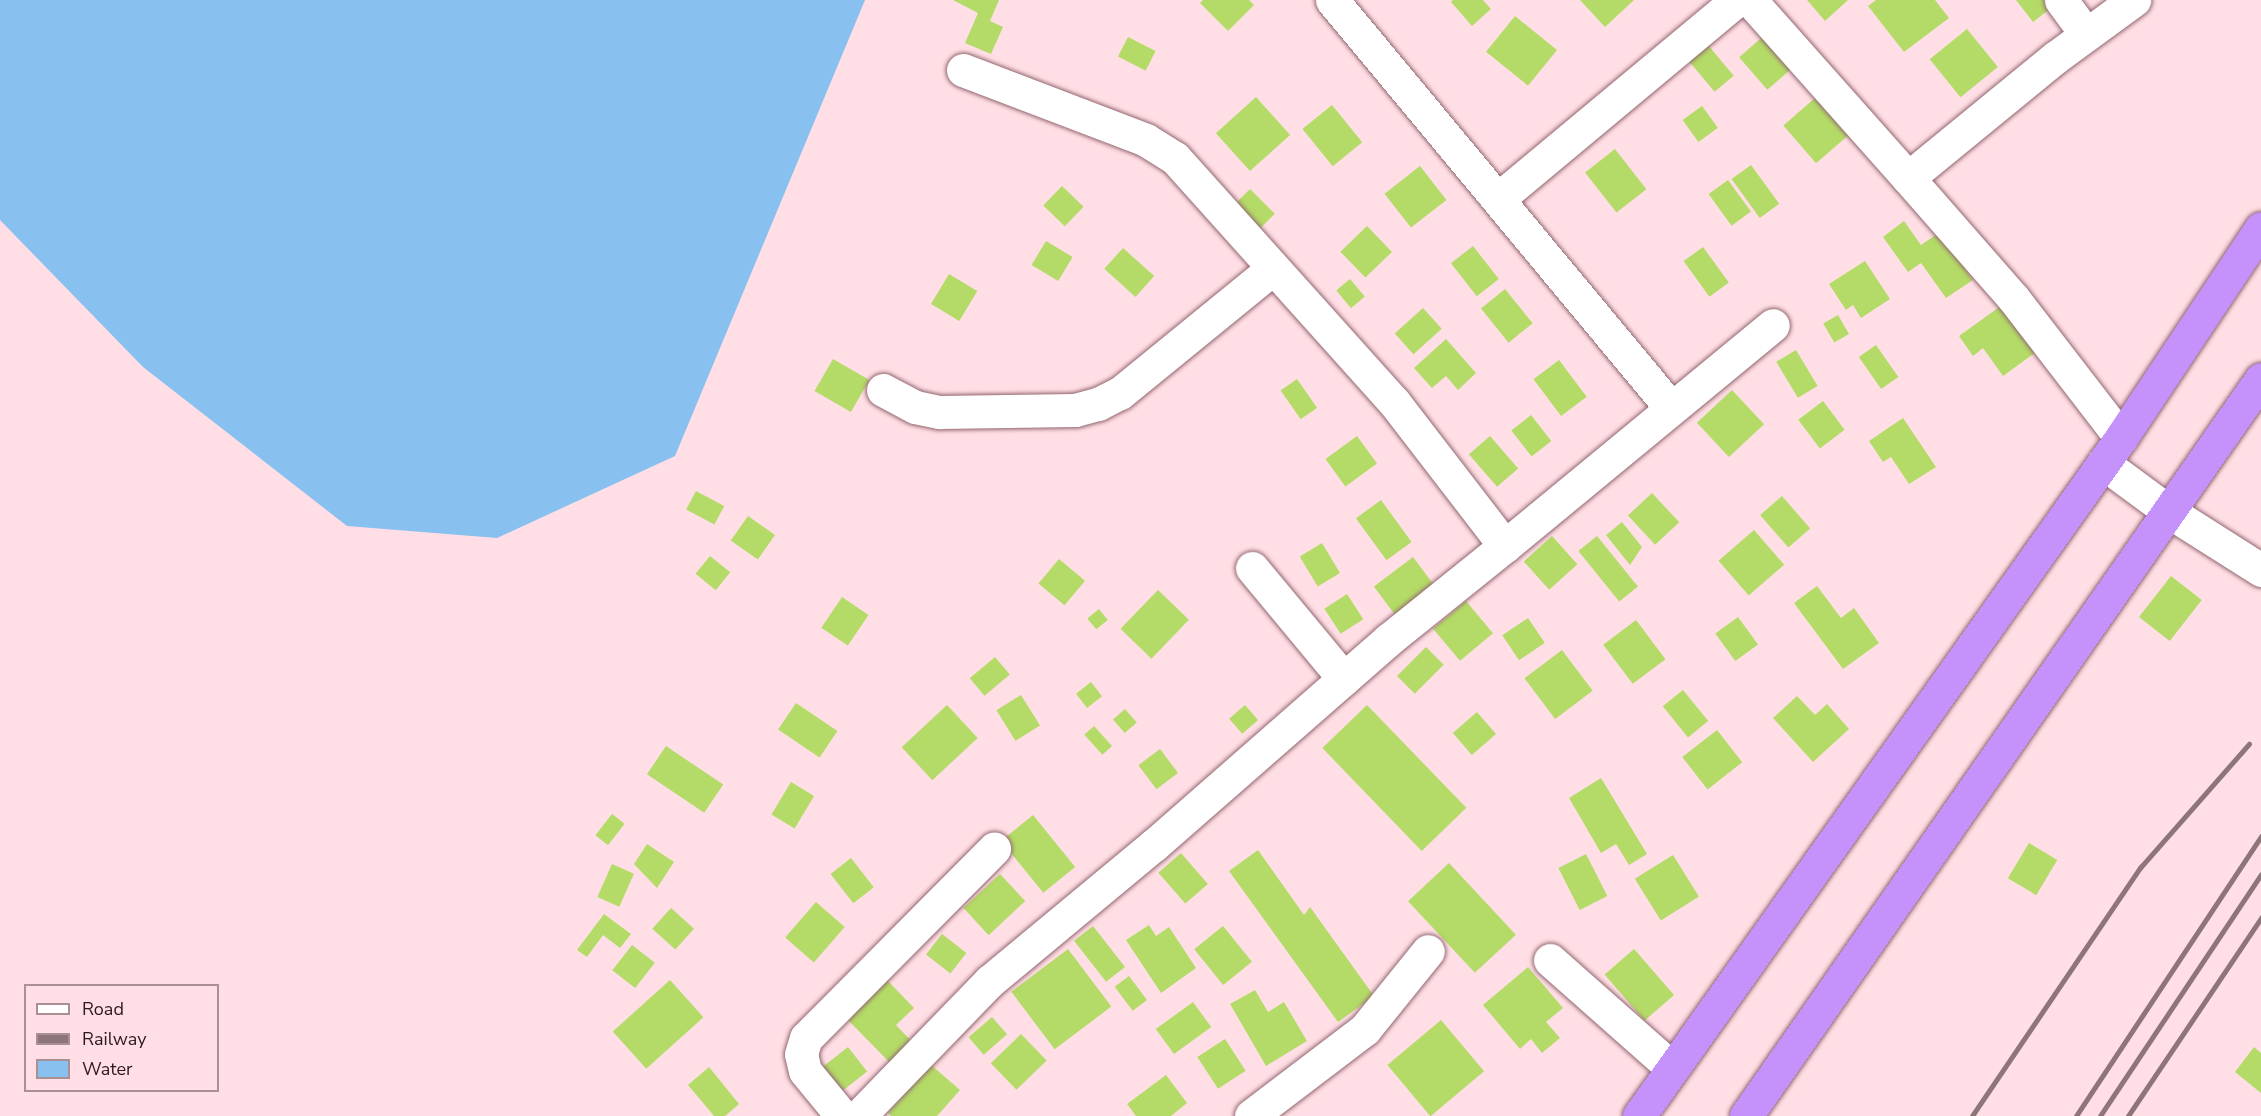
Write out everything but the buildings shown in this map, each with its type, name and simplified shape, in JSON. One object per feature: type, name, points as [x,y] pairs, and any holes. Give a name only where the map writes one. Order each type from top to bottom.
[{"type":"highway","points":[[1639,1116],[1671,1067],[1846,828],[2112,451],[2261,228]]},
{"type":"highway","points":[[1746,1116],[2261,379]]},
{"type":"street","points":[[1332,0],[1671,408]]},
{"type":"street","points":[[1498,199],[1737,0]]},
{"type":"street","points":[[1750,0],[2014,299],[2112,451],[2168,511],[2261,570]]},
{"type":"street","points":[[2061,0],[2085,34]]},
{"type":"street","points":[[1908,178],[2085,34],[2134,0]]},
{"type":"street","points":[[963,70],[1164,150],[1394,402],[1505,546]]},
{"type":"street","points":[[882,390],[915,407],[939,412],[1075,410],[1098,404],[1120,393],[1272,269]]},
{"type":"street","points":[[859,1116],[990,981],[1154,845],[1344,679],[1773,325]]},
{"type":"street","points":[[1252,568],[1344,679]]},
{"type":"street","points":[[842,1116],[805,1071],[801,1054],[806,1038],[994,849]]},
{"type":"street","points":[[1251,1116],[1365,1029],[1428,951]]},
{"type":"street","points":[[1550,960],[1671,1067]]},
{"type":"water","points":[[0,0],[865,0],[675,456],[497,538],[347,526],[143,367],[0,220]]},
{"type":"railway","points":[[1972,1116],[2140,868],[2249,744]]},
{"type":"railway","points":[[2076,1116],[2261,837]]},
{"type":"railway","points":[[2100,1116],[2261,875]]},
{"type":"railway","points":[[2128,1116],[2261,918]]}]
